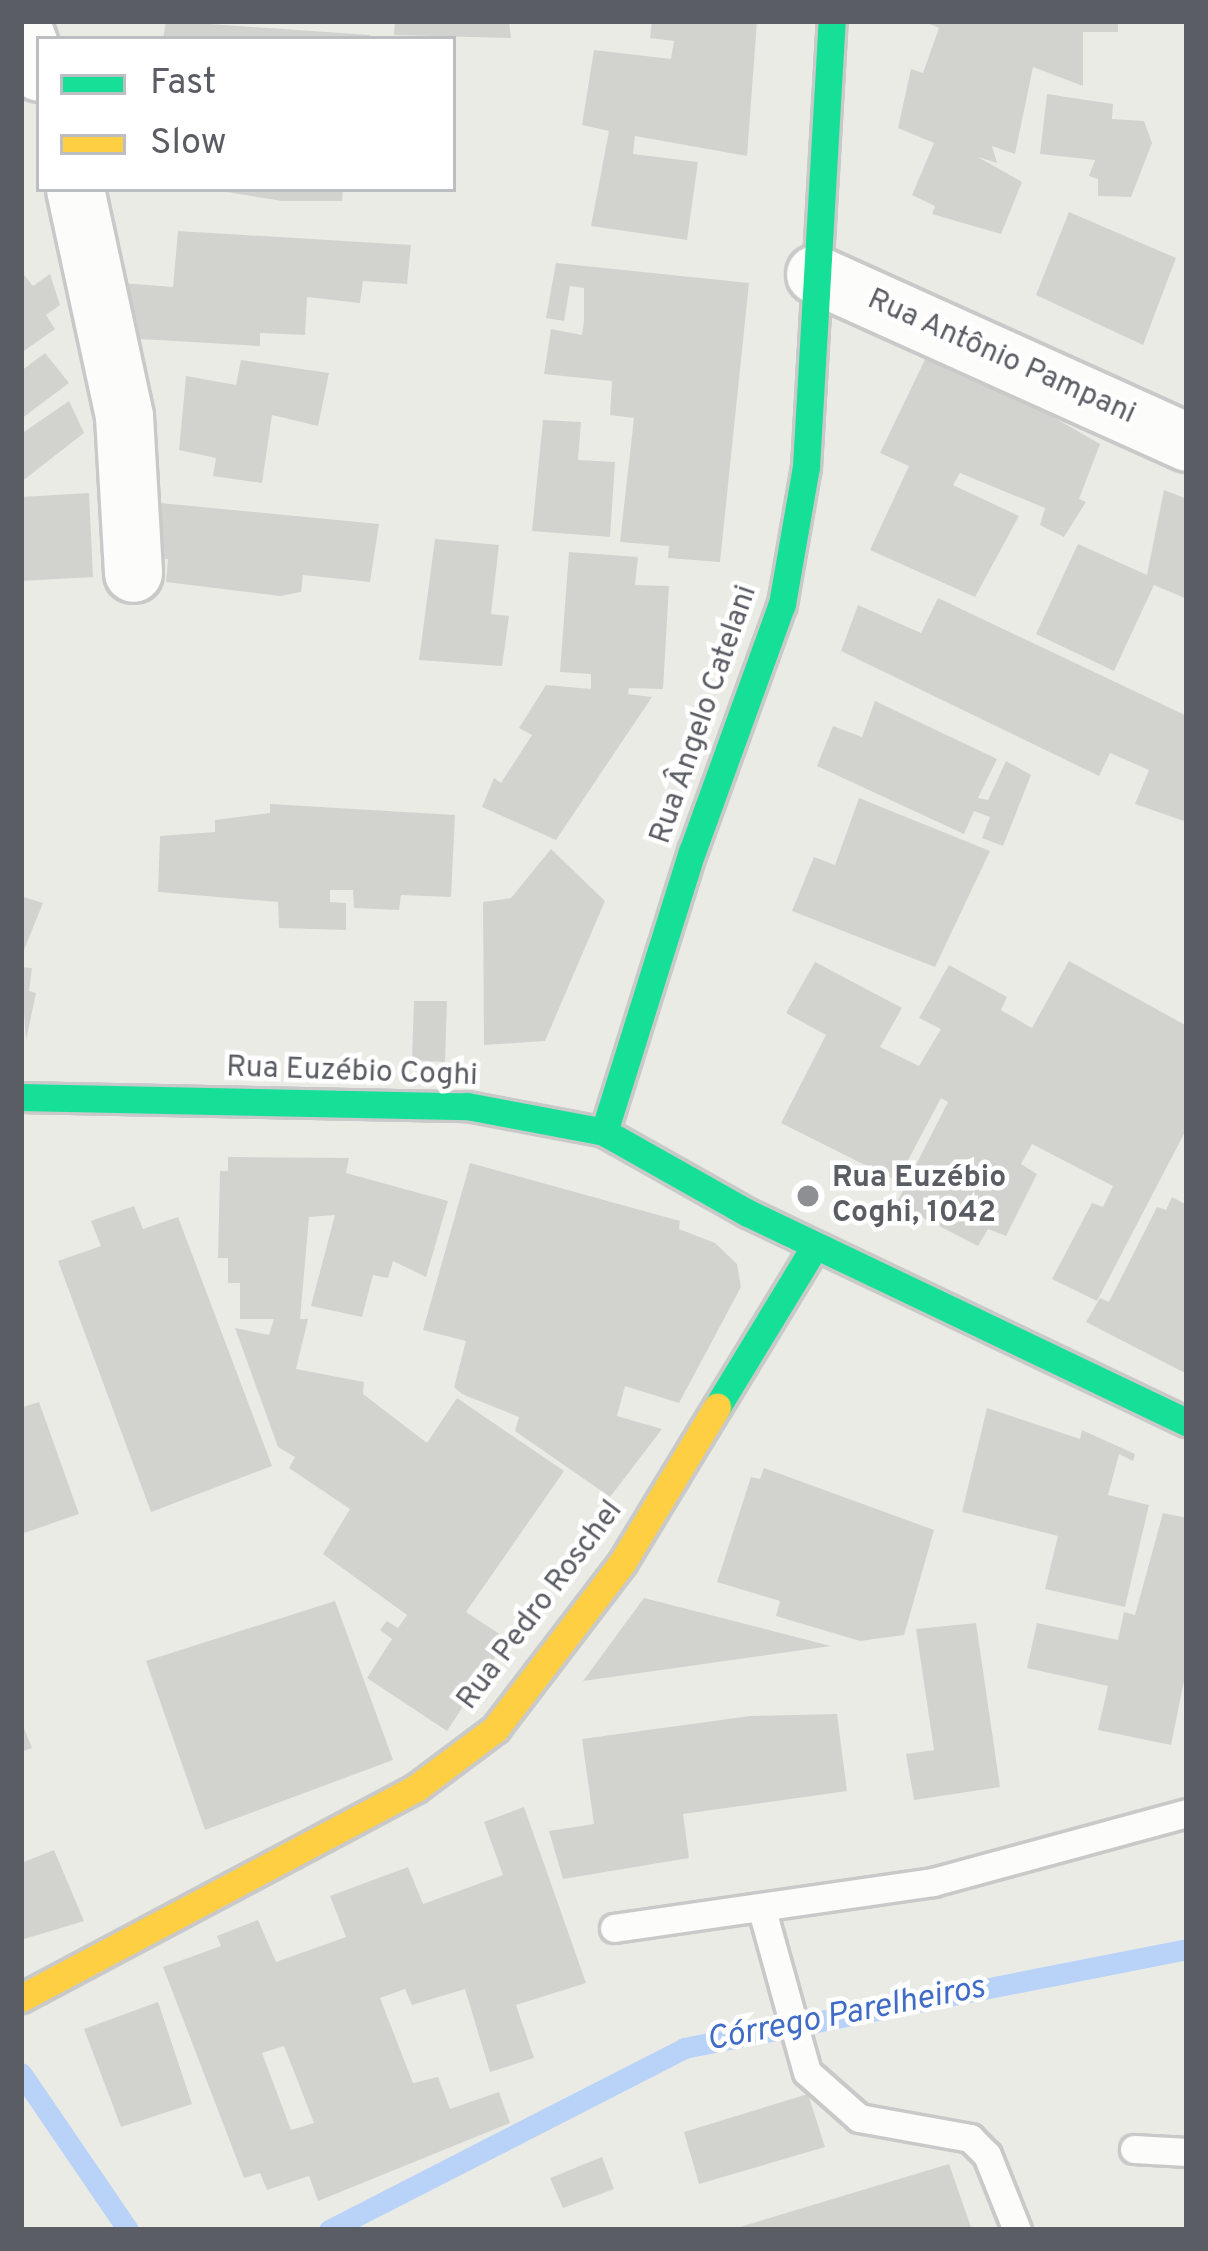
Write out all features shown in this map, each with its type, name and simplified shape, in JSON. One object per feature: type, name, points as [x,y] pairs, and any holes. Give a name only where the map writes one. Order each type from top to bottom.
[{"type":"street","name":"Rua Ângelo Catelani","points":[[604,1132],[782,604],[806,467],[832,21]]},
{"type":"street","points":[[21,22],[36,64]]},
{"type":"street","points":[[76,192],[124,416],[133,573]]},
{"type":"street","name":"Rua Antônio Pampani","points":[[815,274],[1187,442]]},
{"type":"street","name":"Rua Euzébio Coghi","points":[[21,1097],[467,1106],[604,1132],[815,1246],[1187,1421]]},
{"type":"street","name":"Rua Pedro Roschel","points":[[32,1993],[416,1788],[495,1729],[622,1563],[815,1246]]},
{"type":"lane","points":[[614,1928],[933,1882],[1187,1813]]},
{"type":"lane","points":[[762,1910],[807,2072],[859,2118],[970,2138],[987,2155],[1017,2230]]},
{"type":"lane","points":[[1134,2149],[1187,2152]]},
{"type":"building","points":[[166,21],[370,35],[370,36],[164,36]]},
{"type":"building","points":[[395,21],[509,21],[511,38],[456,36],[394,35]]},
{"type":"building","points":[[652,21],[757,21],[747,156],[635,136],[633,154],[698,162],[687,240],[591,226],[609,131],[582,125],[594,50],[671,59],[674,41],[650,38]]},
{"type":"building","points":[[923,21],[1118,21],[1118,32],[1083,32],[1083,86],[1033,67],[1015,154],[992,146],[997,163],[978,157],[1022,182],[1001,234],[932,214],[935,206],[912,195],[934,143],[898,128],[911,69],[923,73],[939,28]]},
{"type":"building","points":[[1047,94],[1113,104],[1112,119],[1144,121],[1152,143],[1131,197],[1098,196],[1098,179],[1089,176],[1095,160],[1040,154]]},
{"type":"building","points":[[226,192],[343,192],[342,201],[282,201]]},
{"type":"building","points":[[1069,212],[1176,258],[1143,345],[1036,295]]},
{"type":"building","points":[[178,231],[411,245],[407,284],[363,281],[360,303],[307,297],[305,335],[260,333],[260,346],[123,338],[121,283],[173,287]]},
{"type":"building","points":[[556,263],[749,283],[720,562],[668,558],[669,546],[620,542],[634,418],[610,415],[612,381],[544,374],[551,329],[582,335],[584,321],[584,288],[570,286],[564,321],[546,318]]},
{"type":"building","points":[[21,271],[33,286],[50,274],[60,305],[46,315],[55,329],[21,353]]},
{"type":"building","points":[[931,347],[1100,444],[1079,499],[1086,502],[1064,537],[1040,525],[1045,508],[960,473],[953,485],[1019,516],[975,597],[870,550],[909,466],[880,453]]},
{"type":"building","points":[[45,353],[69,383],[21,419],[21,371]]},
{"type":"building","points":[[241,360],[329,373],[318,426],[272,415],[262,483],[213,476],[216,458],[179,450],[186,376],[236,385]]},
{"type":"building","points":[[69,401],[84,433],[21,482],[21,434]]},
{"type":"building","points":[[543,420],[581,422],[578,460],[615,462],[610,537],[532,531]]},
{"type":"building","points":[[1164,490],[1187,499],[1187,599],[1154,585],[1114,671],[1036,634],[1078,544],[1147,575]]},
{"type":"building","points":[[89,493],[93,577],[21,581],[21,497]]},
{"type":"building","points":[[150,502],[379,524],[370,582],[303,575],[301,592],[280,596],[166,582],[168,559],[148,558]]},
{"type":"building","points":[[435,539],[499,545],[491,614],[509,616],[502,666],[419,660]]},
{"type":"building","points":[[569,552],[638,557],[635,585],[669,586],[663,689],[629,688],[628,694],[652,697],[556,840],[482,807],[494,778],[501,783],[532,735],[519,728],[546,685],[591,689],[591,674],[560,672]]},
{"type":"building","points":[[938,598],[1187,716],[1187,822],[1135,804],[1149,770],[1110,753],[1099,776],[841,651],[858,605],[921,633]]},
{"type":"building","points":[[875,701],[997,759],[978,798],[988,800],[1006,761],[1031,775],[1003,846],[982,838],[990,817],[974,811],[964,834],[817,766],[833,726],[862,737]]},
{"type":"building","points":[[859,798],[990,851],[935,967],[792,911],[814,857],[835,865]]},
{"type":"building","points":[[270,804],[455,815],[451,897],[401,895],[399,910],[354,908],[353,890],[330,890],[330,902],[346,903],[346,930],[279,928],[278,902],[158,892],[160,836],[215,832],[215,820],[270,813]]},
{"type":"building","points":[[551,849],[605,901],[545,1041],[484,1045],[483,902],[511,898]]},
{"type":"building","points":[[21,896],[43,903],[22,955],[21,955]]},
{"type":"building","points":[[1069,961],[1187,1026],[1187,1128],[1097,1301],[1052,1279],[1092,1203],[1103,1207],[1113,1186],[1032,1144],[1021,1164],[1037,1174],[1006,1236],[988,1229],[978,1246],[896,1204],[948,1102],[941,1098],[897,1181],[781,1123],[826,1035],[786,1013],[815,962],[902,1008],[880,1047],[919,1066],[941,1029],[919,1018],[949,965],[1007,997],[1001,1010],[1032,1028]]},
{"type":"building","points":[[21,967],[32,968],[29,991],[36,993],[26,1040]]},
{"type":"building","points":[[414,1001],[447,1001],[445,1062],[412,1060]]},
{"type":"building","points":[[228,1157],[349,1158],[346,1173],[448,1201],[426,1277],[393,1261],[388,1278],[373,1275],[362,1317],[311,1306],[335,1215],[309,1217],[300,1319],[308,1319],[296,1369],[364,1382],[363,1394],[427,1443],[457,1398],[564,1471],[466,1612],[507,1639],[447,1731],[367,1678],[392,1639],[380,1630],[387,1621],[398,1628],[407,1615],[323,1554],[350,1509],[289,1468],[295,1457],[278,1447],[235,1328],[269,1335],[274,1319],[240,1319],[240,1283],[228,1283],[228,1258],[218,1258],[220,1171],[228,1171]]},
{"type":"building","points":[[470,1163],[680,1221],[679,1229],[715,1243],[737,1264],[741,1287],[679,1403],[625,1386],[617,1416],[662,1429],[610,1497],[515,1431],[519,1417],[454,1387],[466,1341],[423,1330]]},
{"type":"building","points":[[1172,1197],[1187,1205],[1187,1374],[1086,1322],[1100,1298],[1109,1302],[1157,1207],[1166,1210]]},
{"type":"building","points":[[134,1206],[143,1229],[178,1217],[272,1466],[151,1512],[58,1261],[101,1246],[91,1221]]},
{"type":"building","points":[[39,1402],[79,1514],[21,1534],[23,1407]]},
{"type":"building","points":[[987,1408],[1080,1439],[1082,1430],[1135,1454],[1133,1461],[1119,1454],[1108,1495],[1149,1505],[1125,1607],[1045,1589],[1058,1536],[962,1512]]},
{"type":"building","points":[[764,1468],[934,1530],[904,1635],[860,1641],[776,1616],[780,1601],[717,1582],[751,1477],[760,1479]]},
{"type":"building","points":[[1163,1513],[1187,1518],[1187,1666],[1171,1745],[1098,1730],[1108,1686],[1027,1668],[1037,1623],[1118,1640],[1124,1612],[1135,1615]]},
{"type":"building","points":[[644,1598],[831,1646],[583,1681]]},
{"type":"building","points":[[335,1601],[393,1760],[205,1830],[146,1661]]},
{"type":"building","points":[[976,1623],[1000,1787],[914,1800],[906,1754],[934,1750],[916,1629]]},
{"type":"building","points":[[837,1714],[847,1791],[683,1814],[689,1858],[563,1879],[549,1831],[594,1824],[582,1739],[750,1716]]},
{"type":"building","points":[[21,1721],[32,1748],[21,1752]]},
{"type":"building","points":[[524,1807],[586,1983],[516,2005],[534,2058],[490,2072],[465,1989],[412,2005],[405,1989],[380,1998],[413,2083],[438,2077],[450,2109],[499,2092],[510,2123],[318,2201],[309,2176],[267,2190],[260,2173],[244,2178],[163,1967],[221,1946],[217,1936],[258,1920],[276,1962],[346,1937],[330,1896],[408,1867],[423,1904],[503,1875],[484,1822]],"holes":[[[284,2046],[314,2123],[291,2130],[262,2053]]]},
{"type":"building","points":[[54,1850],[84,1921],[21,1940],[21,1863]]},
{"type":"building","points":[[158,2002],[192,2104],[121,2127],[84,2029]]},
{"type":"building","points":[[808,2094],[825,2147],[699,2184],[684,2132]]},
{"type":"building","points":[[602,2157],[614,2189],[563,2208],[550,2178]]},
{"type":"building","points":[[949,2164],[972,2230],[733,2230],[733,2229]]},
{"type":"waterway","name":"Córrego Parelheiros","points":[[329,2230],[684,2048],[1187,1949]]},
{"type":"waterway","name":"Córrego Parelheiros","points":[[21,2073],[128,2230]]},
{"type":"traffic: fast","points":[[604,1132],[692,852],[782,604],[806,467],[832,21]]},
{"type":"traffic: fast","points":[[21,1097],[467,1106],[604,1132],[748,1213],[1187,1422]]},
{"type":"traffic: fast","points":[[717,1407],[815,1246]]},
{"type":"traffic: slow","points":[[21,1998],[416,1788],[495,1729],[622,1563],[717,1407]]},
{"type":"place","name":"Rua Euzébio Coghi, 1042","points":[[808,1196]]}]
